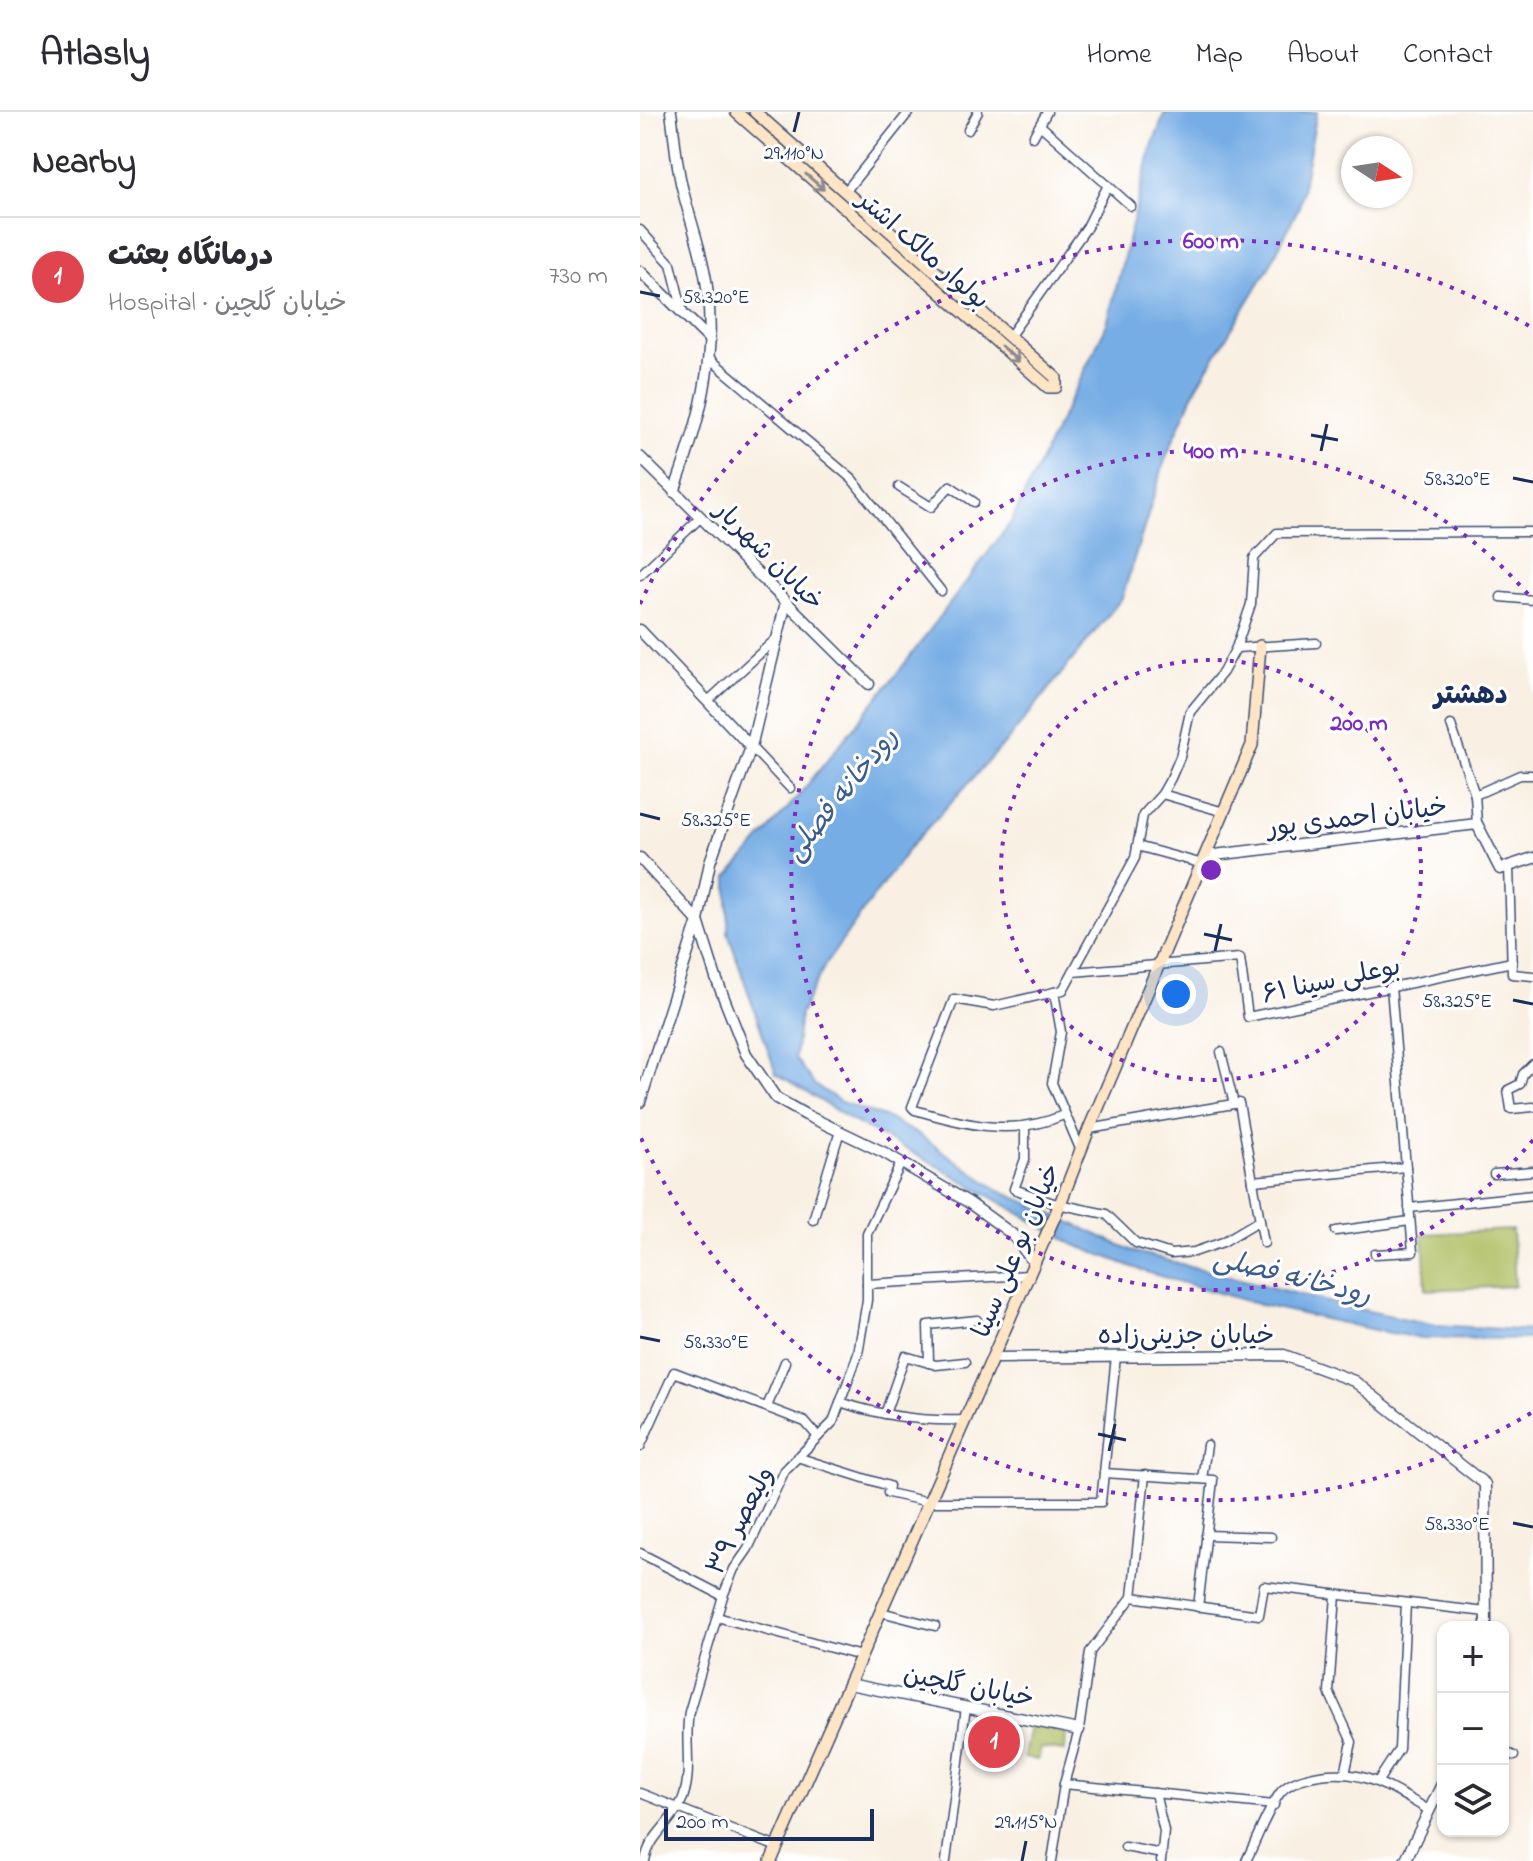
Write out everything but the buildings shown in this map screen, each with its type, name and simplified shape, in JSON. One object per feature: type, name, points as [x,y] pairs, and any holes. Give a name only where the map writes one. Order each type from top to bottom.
[{"type":"main road","name":"بولوار مالک اشتر","points":[[736,112],[869,221],[1009,337],[1052,382],[869,221],[845,192],[755,112]]},
{"type":"main road","name":"خیابان بو علی سینا","points":[[771,1861],[1060,1204],[1252,745],[1260,646]]},
{"type":"street","points":[[671,112],[682,189],[700,246],[708,290],[710,340],[698,426],[674,492]]},
{"type":"street","points":[[845,192],[909,112]]},
{"type":"street","points":[[968,130],[978,112]]},
{"type":"street","points":[[1033,137],[1047,112]]},
{"type":"street","points":[[1040,125],[1131,206]]},
{"type":"street","points":[[1009,337],[1087,227],[1108,185]]},
{"type":"street","points":[[640,230],[671,264],[683,313]]},
{"type":"street","points":[[640,271],[710,340]]},
{"type":"street","points":[[709,358],[852,479],[941,591]]},
{"type":"street","name":"خیابان شهریار","points":[[640,457],[869,684]]},
{"type":"street","points":[[899,487],[931,507],[950,486],[974,502]]},
{"type":"street","points":[[640,575],[700,518]]},
{"type":"street","points":[[1064,1115],[1025,1126],[1002,1128],[968,1125],[912,1107],[954,999],[994,1006],[1063,990],[1135,858],[1143,815],[1162,794],[1180,757],[1190,712],[1223,672],[1236,648],[1251,604],[1254,558],[1277,533],[1533,532]]},
{"type":"street","points":[[1501,597],[1533,600]]},
{"type":"street","points":[[640,1102],[698,921],[710,862],[751,747],[786,602]]},
{"type":"street","points":[[640,630],[790,788]]},
{"type":"street","points":[[708,701],[778,637]]},
{"type":"street","points":[[1236,648],[1316,643]]},
{"type":"street","points":[[1451,725],[1475,795],[1477,824]]},
{"type":"street","points":[[1475,795],[1520,775],[1533,775]]},
{"type":"street","points":[[1162,794],[1224,812]]},
{"type":"street","name":"خیابان احمدی پور","points":[[1205,860],[1477,824],[1500,869],[1509,866]]},
{"type":"street","points":[[1137,846],[1205,860]]},
{"type":"street","points":[[640,858],[698,921],[716,978],[746,1054],[776,1098],[968,1202],[1012,1234],[1034,1263]]},
{"type":"street","points":[[1533,858],[1509,866],[1512,974],[1533,976]]},
{"type":"street","name":"بوعلی سینا ۶۱","points":[[1159,964],[1240,958],[1248,1017],[1512,962]]},
{"type":"street","points":[[1073,972],[1159,964]]},
{"type":"street","points":[[1375,1254],[1413,1252],[1391,987]]},
{"type":"street","points":[[1054,992],[1061,1032],[1052,1083],[1081,1151]]},
{"type":"street","points":[[1221,1052],[1234,1104]]},
{"type":"street","points":[[1533,1064],[1523,1074],[1520,1084],[1508,1090],[1511,1109],[1533,1107]]},
{"type":"street","points":[[1089,1129],[1239,1103],[1264,1243]]},
{"type":"street","points":[[1025,1126],[1025,1159],[1014,1189],[1060,1204],[1106,1214],[1136,1243],[1171,1254],[1194,1252],[1223,1242],[1260,1220]]},
{"type":"street","points":[[813,1220],[840,1131]]},
{"type":"street","name":"ولیعصر ۳۹","points":[[645,1861],[651,1840],[669,1824],[679,1808],[687,1780],[689,1748],[686,1727],[689,1712],[734,1569],[748,1549],[785,1470],[833,1422],[858,1354],[867,1300],[867,1233],[901,1163]]},
{"type":"street","points":[[1253,1181],[1406,1167]]},
{"type":"street","points":[[1494,1174],[1533,1171]]},
{"type":"street","points":[[1409,1208],[1533,1195]]},
{"type":"street","points":[[1336,1231],[1410,1221]]},
{"type":"street","points":[[867,1284],[1029,1275]]},
{"type":"street","points":[[929,1363],[928,1325],[977,1320]]},
{"type":"street","name":"خیابان جزینی‌زاده","points":[[993,1358],[1284,1355],[1354,1381],[1485,1484],[1486,1621]]},
{"type":"street","points":[[885,1414],[905,1356],[936,1365],[965,1362]]},
{"type":"street","points":[[797,1457],[889,1486],[888,1493],[929,1502],[1101,1502],[1116,1356]]},
{"type":"street","points":[[767,1407],[785,1362]]},
{"type":"street","points":[[640,1447],[674,1372],[805,1422],[818,1437]]},
{"type":"street","points":[[840,1402],[919,1420],[965,1420]]},
{"type":"street","points":[[1202,1479],[1207,1445]]},
{"type":"street","points":[[1104,1473],[1213,1480],[1198,1607]]},
{"type":"street","points":[[1052,1861],[1064,1784],[1079,1730],[1090,1652],[1132,1597],[1145,1475]]},
{"type":"street","points":[[1206,1535],[1271,1537]]},
{"type":"street","points":[[640,1553],[723,1596]]},
{"type":"street","points":[[1132,1597],[1259,1615],[1264,1586],[1486,1612]]},
{"type":"street","points":[[1336,1595],[1329,1692],[1352,1742],[1345,1774]]},
{"type":"street","points":[[1378,1781],[1399,1749],[1406,1603]]},
{"type":"street","points":[[881,1612],[935,1626]]},
{"type":"street","points":[[717,1617],[861,1656]]},
{"type":"street","name":"خیابان گلچین","points":[[849,1684],[1079,1730]]},
{"type":"street","points":[[946,1861],[966,1707]]},
{"type":"street","points":[[1509,1754],[1514,1756]]},
{"type":"street","points":[[1246,1861],[1281,1790],[1301,1779],[1323,1773],[1378,1781],[1429,1810]]},
{"type":"street","points":[[1064,1784],[1274,1805]]},
{"type":"street","points":[[640,1793],[777,1847]]},
{"type":"street","points":[[1125,1847],[1162,1858],[1164,1831],[1155,1793]]},
{"type":"street","points":[[1405,1861],[1437,1794]]},
{"type":"green space","points":[[1512,1230],[1515,1286],[1426,1290],[1423,1234]]},
{"type":"green space","points":[[1030,1725],[1066,1733],[1065,1751],[1041,1748],[1038,1760],[1024,1758]]},
{"type":"water","name":"رودخانه فصلی","points":[[1165,112],[1317,112],[1299,207],[1269,267],[1196,388],[1166,457],[1122,598],[1007,741],[910,847],[864,910],[825,965],[800,1014],[795,1058],[814,1084],[841,1102],[887,1118],[921,1136],[997,1189],[1135,1252],[1344,1306],[1436,1325],[1533,1331],[1533,1339],[1421,1338],[1379,1331],[1261,1305],[1146,1272],[1075,1245],[851,1120],[776,1073],[728,933],[728,877],[896,675],[1011,522],[1107,324],[1151,149]]},
{"type":"place","name":"درمانگاه بعثت","points":[[994,1742]]},
{"type":"district","name":"دهشتر","points":[[1471,693]]}]
